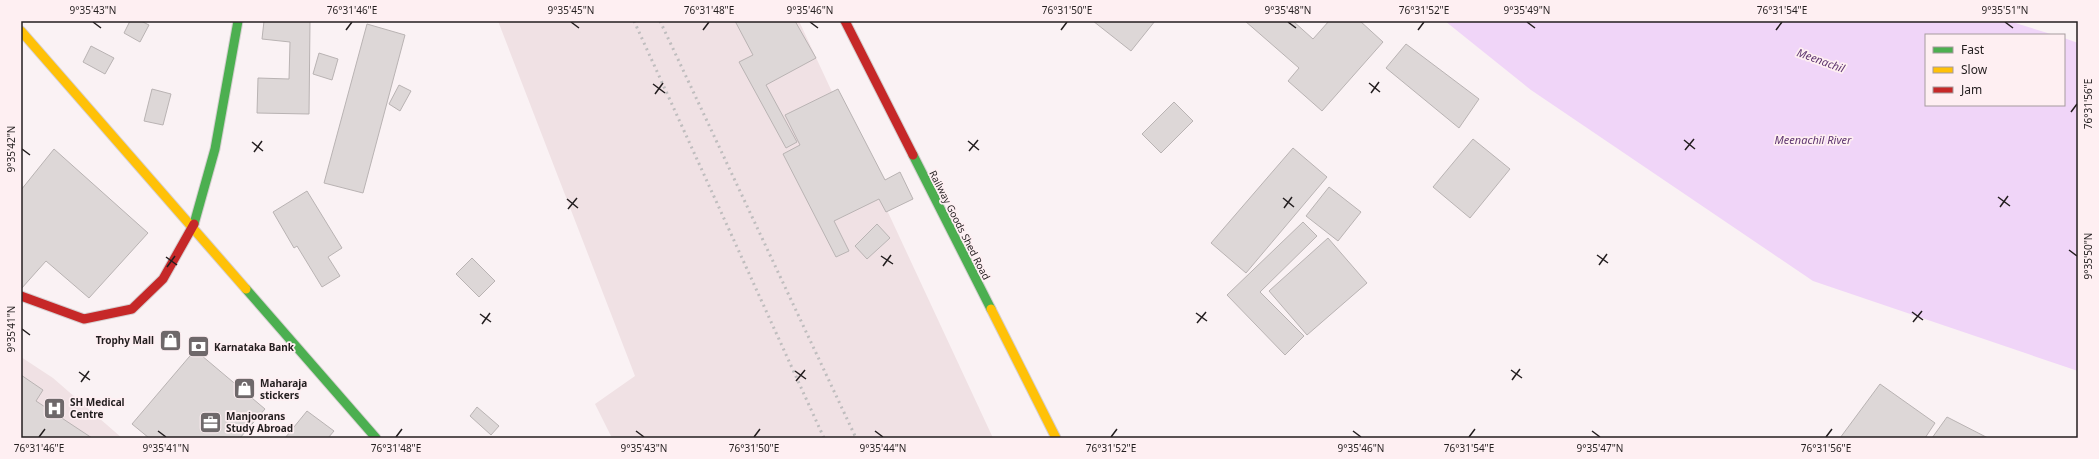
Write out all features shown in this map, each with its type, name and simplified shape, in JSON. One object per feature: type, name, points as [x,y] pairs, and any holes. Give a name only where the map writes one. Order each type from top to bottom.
[{"type":"street","points":[[21,296],[84,319],[132,309],[163,279],[193,227],[215,149],[238,21]]},
{"type":"street","name":"Railway Goods Shed Road","points":[[845,21],[1056,438]]},
{"type":"street","points":[[21,31],[193,227],[369,432],[376,438]]},
{"type":"shaded area","points":[[498,21],[799,21],[993,438],[612,438],[595,404],[635,376]]},
{"type":"shaded area","name":"SH Medical Centre","points":[[21,357],[53,378],[122,438],[21,438]]},
{"type":"water","name":"Meenachil River","points":[[1445,21],[2009,21],[2051,34],[1925,34],[1925,106],[2065,106],[2065,38],[2078,43],[2078,371],[1813,281],[1531,90]]},
{"type":"building","points":[[130,21],[141,21],[149,25],[140,42],[124,33]]},
{"type":"building","points":[[264,21],[310,21],[309,114],[257,113],[258,78],[289,79],[290,42],[262,39]]},
{"type":"building","points":[[735,21],[795,21],[816,58],[766,85],[797,142],[786,148],[739,62],[753,55]]},
{"type":"building","points":[[1093,21],[1155,21],[1131,51]]},
{"type":"building","points":[[1245,21],[1293,21],[1313,39],[1329,21],[1360,21],[1383,42],[1322,111],[1288,81],[1299,68]]},
{"type":"building","points":[[367,24],[405,35],[363,193],[324,183]]},
{"type":"building","points":[[1406,44],[1479,99],[1459,128],[1386,68]]},
{"type":"building","points":[[91,46],[114,58],[105,74],[83,62]]},
{"type":"building","points":[[319,53],[338,59],[332,80],[313,74]]},
{"type":"building","points":[[399,85],[411,91],[400,111],[389,104]]},
{"type":"building","points":[[152,89],[171,94],[163,125],[144,121]]},
{"type":"building","points":[[838,89],[885,180],[900,172],[913,199],[886,212],[879,199],[834,221],[849,251],[836,257],[783,154],[800,145],[785,115]]},
{"type":"building","points":[[1174,102],[1193,121],[1161,153],[1142,134]]},
{"type":"building","points":[[1473,139],[1510,169],[1470,218],[1433,187]]},
{"type":"building","points":[[1293,148],[1327,177],[1246,273],[1211,243]]},
{"type":"building","points":[[54,149],[148,233],[89,298],[46,261],[21,289],[21,190]]},
{"type":"building","points":[[1329,187],[1361,212],[1338,241],[1306,216]]},
{"type":"building","points":[[307,191],[342,248],[328,257],[340,276],[322,287],[297,246],[294,248],[273,212]]},
{"type":"building","points":[[1303,222],[1317,236],[1260,292],[1304,336],[1285,355],[1227,295]]},
{"type":"building","points":[[877,224],[890,238],[867,259],[855,246]]},
{"type":"building","points":[[1328,238],[1367,283],[1307,335],[1269,291]]},
{"type":"building","points":[[472,258],[495,281],[479,297],[456,274]]},
{"type":"building","points":[[195,350],[265,409],[240,438],[149,438],[132,424]]},
{"type":"building","points":[[21,375],[43,390],[36,401],[92,438],[21,438]]},
{"type":"building","points":[[1880,384],[1935,423],[1925,438],[1840,438]]},
{"type":"building","points":[[477,407],[499,426],[491,435],[470,416]]},
{"type":"building","points":[[307,411],[334,431],[328,438],[285,438]]},
{"type":"building","points":[[1947,417],[1988,438],[1932,438]]},
{"type":"railway","points":[[634,21],[824,438]]},
{"type":"railway","points":[[660,21],[856,438]]},
{"type":"traffic: fast","points":[[194,224],[215,149],[238,21]]},
{"type":"traffic: fast","points":[[913,155],[991,309]]},
{"type":"traffic: fast","points":[[246,289],[376,438]]},
{"type":"traffic: slow","points":[[21,31],[246,289]]},
{"type":"traffic: slow","points":[[991,309],[1056,438]]},
{"type":"traffic: jam","points":[[845,21],[913,155]]},
{"type":"traffic: jam","points":[[21,296],[84,319],[132,309],[163,279],[194,224]]},
{"type":"place","name":"Trophy Mall","points":[[170,340]]},
{"type":"place","name":"Karnataka Bank","points":[[199,347]]},
{"type":"place","name":"Maharaja stickers","points":[[245,389]]},
{"type":"place","name":"SH Medical Centre","points":[[54,408]]},
{"type":"place","name":"Manjoorans Study Abroad","points":[[210,422]]},
{"type":"water label","name":"Meenachil","points":[[1821,60]]}]
